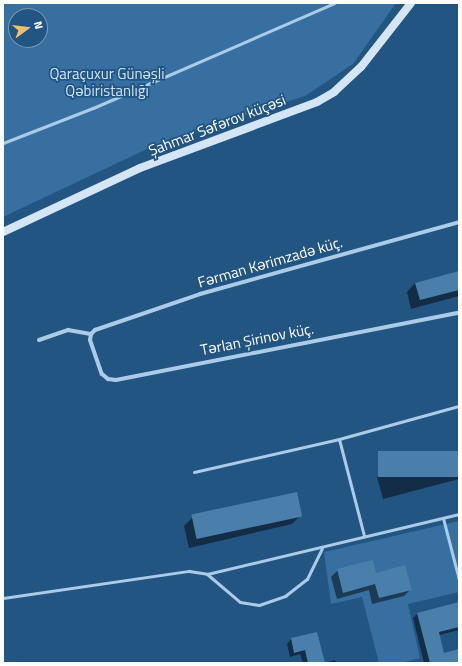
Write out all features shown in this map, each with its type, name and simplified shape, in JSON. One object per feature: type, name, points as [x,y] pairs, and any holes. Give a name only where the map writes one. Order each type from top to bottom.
[{"type":"main road","name":"Şahmar Səfərov küçəsi","points":[[3,232],[140,168],[317,102],[334,92],[362,67],[411,3]]},
{"type":"street","name":"Fərman Kərimzadə küç.","points":[[91,334],[95,330],[200,294],[459,222]]},
{"type":"street","name":"Tərlan Şirinov küç.","points":[[91,334],[90,340],[102,374],[108,379],[116,380],[459,313]]},
{"type":"street","points":[[39,340],[68,330],[91,334]]},
{"type":"lane","points":[[3,143],[240,46],[334,3]]},
{"type":"lane","points":[[194,472],[339,439],[459,406]]},
{"type":"lane","points":[[339,439],[364,536]]},
{"type":"lane","points":[[3,598],[189,571],[207,574],[322,548],[364,536],[459,514]]},
{"type":"lane","points":[[443,518],[459,580]]},
{"type":"lane","points":[[207,574],[240,602],[259,605],[285,596],[307,579],[322,548]]},
{"type":"green space","name":"Qaraçuxur Günəşli Qəbiristanlığı","points":[[3,3],[396,3],[353,64],[305,96],[164,141],[3,217]]},
{"type":"green space","points":[[459,521],[459,592],[408,604],[420,658],[401,663],[379,663],[362,597],[331,604],[324,552]]},
{"type":"building","points":[[459,271],[459,290],[420,300],[415,283]]},
{"type":"building","points":[[378,451],[459,451],[459,477],[378,477]]},
{"type":"building","points":[[297,492],[302,516],[197,539],[191,514]]},
{"type":"building","points":[[373,560],[376,573],[405,565],[412,590],[379,598],[375,584],[343,593],[337,569]]},
{"type":"building","points":[[459,602],[459,627],[439,632],[444,653],[459,649],[459,663],[430,663],[417,613]]},
{"type":"building","points":[[317,632],[325,663],[308,663],[305,650],[294,653],[291,638]]}]
